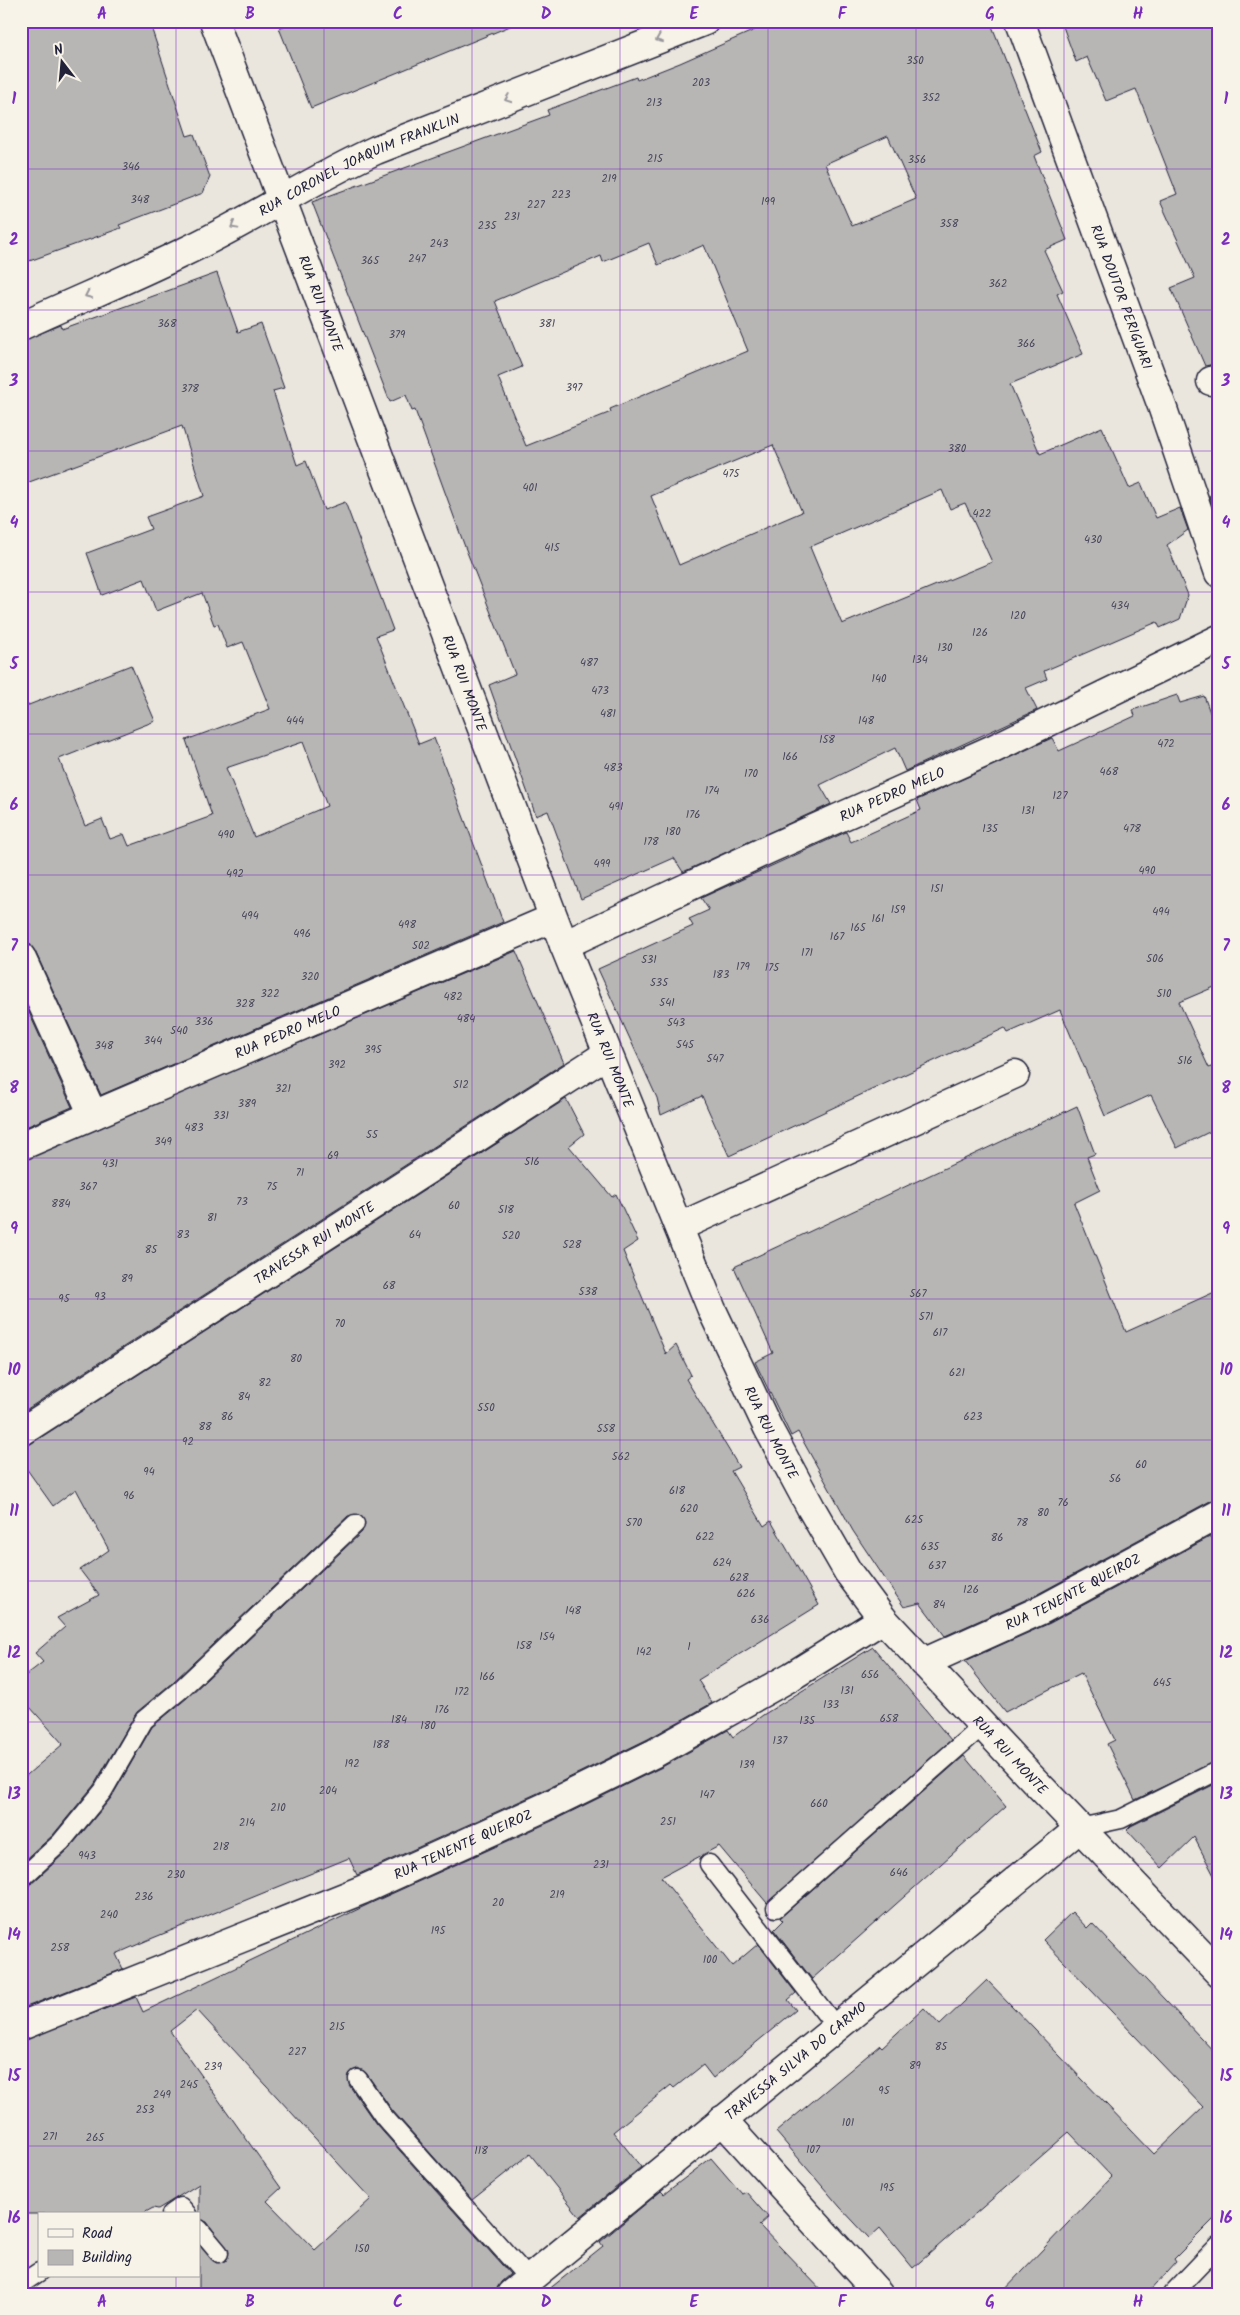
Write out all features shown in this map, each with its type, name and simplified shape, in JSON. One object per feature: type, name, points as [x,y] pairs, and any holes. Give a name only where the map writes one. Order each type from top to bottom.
[{"type":"street","name":"RUA RUI MONTE","points":[[214,21],[553,918],[712,1310],[768,1428],[848,1572],[883,1619],[982,1726],[1219,1974]]},
{"type":"street","name":"RUA CORONEL JOAQUIM FRANKLIN","points":[[21,326],[184,252],[281,200],[332,170],[376,150],[705,21]]},
{"type":"street","name":"RUA DOUTOR PERIGUARI","points":[[1020,21],[1163,409],[1219,573]]},
{"type":"street","name":"RUA PEDRO MELO","points":[[564,945],[769,849],[993,749],[1219,639]]},
{"type":"street","name":"RUA PEDRO MELO","points":[[21,1146],[553,918]]},
{"type":"street","points":[[21,957],[93,1116]]},
{"type":"street","name":"TRAVESSA RUI MONTE","points":[[21,1432],[607,1054]]},
{"type":"street","points":[[679,1227],[1015,1074]]},
{"type":"street","name":"RUA TENENTE QUEIROZ","points":[[923,1663],[1043,1609],[1219,1514]]},
{"type":"street","name":"RUA TENENTE QUEIROZ","points":[[21,2026],[362,1890],[545,1807],[656,1753],[792,1676],[883,1619]]},
{"type":"street","name":"TRAVESSA SILVA DO CARMO","points":[[520,2286],[1080,1828]]},
{"type":"street","points":[[722,2120],[879,2294]]},
{"type":"lane","points":[[21,1879],[61,1842],[103,1791],[144,1720],[180,1690],[355,1524]]},
{"type":"lane","points":[[776,1908],[982,1726]]},
{"type":"lane","points":[[1080,1828],[1121,1819],[1219,1770]]},
{"type":"lane","points":[[709,1864],[836,2027]]},
{"type":"lane","points":[[358,2079],[384,2117],[520,2286]]},
{"type":"lane","points":[[174,2212],[181,2207],[185,2212]]},
{"type":"lane","points":[[200,2229],[219,2253]]},
{"type":"lane","points":[[1172,2294],[1219,2245]]},
{"type":"lane","points":[[21,2284],[38,2273]]},
{"type":"building","points":[[21,21],[149,21],[187,136],[194,134],[210,177],[203,193],[119,225],[121,228],[21,264]]},
{"type":"building","points":[[296,21],[520,22],[311,108],[279,28]]},
{"type":"building","points":[[775,21],[990,21],[1042,152],[1034,156],[1067,240],[1044,250],[1063,291],[1057,294],[1083,354],[1010,384],[1040,454],[1102,427],[1129,488],[1141,483],[1156,518],[1180,508],[1188,530],[1167,545],[1188,595],[1180,619],[1160,628],[1157,622],[1044,671],[1047,679],[1026,688],[1037,710],[905,771],[895,748],[820,785],[831,804],[683,872],[674,858],[581,899],[548,811],[536,816],[489,685],[515,674],[465,547],[415,410],[412,411],[406,395],[390,402],[312,202],[549,115],[547,110],[636,77],[637,80]],"holes":[[[888,136],[916,199],[852,226],[825,164]],[[649,243],[658,265],[704,245],[748,351],[610,409],[611,412],[526,446],[498,377],[522,367],[495,301],[601,256],[603,262]],[[773,445],[802,512],[679,565],[651,496]],[[942,490],[950,509],[965,503],[992,562],[842,624],[810,547]]]},
{"type":"building","points":[[1061,21],[1219,21],[1219,363],[1205,366],[1171,288],[1195,278],[1160,201],[1177,194],[1136,89],[1106,101],[1087,57],[1076,62]]},
{"type":"building","points":[[217,273],[238,332],[261,324],[284,388],[273,391],[297,465],[306,461],[324,510],[345,502],[393,630],[376,636],[419,744],[434,738],[503,922],[101,1095],[35,951],[30,944],[21,942],[21,708],[131,665],[155,721],[59,759],[85,826],[102,819],[110,839],[124,834],[129,846],[212,816],[186,740],[270,709],[243,642],[227,648],[218,624],[214,625],[202,593],[156,611],[144,579],[102,595],[87,553],[151,529],[146,517],[204,496],[182,426],[21,485],[21,341],[61,325],[62,329]],"holes":[[[303,742],[327,806],[254,837],[226,768]]]},
{"type":"building","points":[[1218,493],[1219,509],[1215,512],[1209,496]]},
{"type":"building","points":[[1177,695],[1180,703],[1204,696],[1219,737],[1219,985],[1179,1002],[1209,1068],[1219,1063],[1219,1127],[1177,1148],[1151,1095],[1105,1116],[1060,1010],[1008,1033],[1005,1028],[729,1156],[702,1096],[661,1115],[657,1098],[598,969],[693,926],[689,919],[709,910],[701,898],[846,832],[851,842],[921,810],[917,800],[1052,738],[1059,751],[1135,716],[1133,710]]},
{"type":"building","points":[[516,951],[564,1063],[21,1413],[21,1161]]},
{"type":"building","points":[[21,995],[72,1107],[21,1129]]},
{"type":"building","points":[[566,1099],[584,1134],[569,1146],[612,1197],[616,1194],[638,1241],[623,1251],[666,1354],[676,1345],[691,1375],[686,1379],[739,1467],[731,1471],[764,1526],[771,1521],[819,1605],[698,1680],[712,1703],[648,1739],[538,1793],[357,1875],[349,1858],[148,1940],[116,1954],[123,1969],[21,2009],[21,1889],[28,1887],[68,1850],[111,1798],[152,1727],[187,1698],[362,1532],[365,1522],[358,1514],[348,1516],[173,1682],[137,1712],[94,1785],[53,1835],[21,1864],[21,1780],[63,1744],[21,1697],[21,1679],[43,1662],[35,1653],[65,1627],[57,1618],[99,1595],[80,1570],[109,1550],[76,1489],[53,1506],[21,1461],[21,1448],[29,1445]]},
{"type":"building","points":[[1077,1106],[1095,1154],[1087,1157],[1100,1190],[1074,1203],[1126,1332],[1219,1290],[1219,1498],[1212,1500],[1036,1595],[945,1636],[920,1603],[904,1607],[853,1531],[798,1432],[791,1436],[755,1362],[773,1353],[734,1267]]},
{"type":"building","points":[[1219,1532],[1219,1760],[1135,1800],[1107,1744],[1115,1740],[1081,1673],[1005,1712],[965,1661],[1050,1623]]},
{"type":"building","points":[[873,1647],[951,1740],[767,1903],[719,1846],[661,1877],[732,1966],[758,1944],[796,1993],[788,2000],[796,2010],[713,2078],[703,2065],[674,2088],[671,2085],[613,2132],[641,2167],[580,2217],[530,2154],[472,2200],[392,2110],[366,2073],[358,2068],[349,2074],[349,2085],[376,2124],[510,2274],[501,2282],[496,2294],[199,2294],[200,2246],[216,2263],[226,2261],[229,2252],[207,2222],[200,2219],[199,2184],[158,2209],[153,2208],[146,2212],[38,2212],[38,2214],[21,2214],[21,2041],[136,1997],[143,2012],[369,1904],[552,1821],[662,1767],[728,1730],[733,1737],[763,1715]],"holes":[[[197,2010],[371,2199],[315,2250],[267,2201],[281,2188],[170,2031]]]},
{"type":"building","points":[[964,1756],[1006,1806],[812,1979],[774,1930],[783,1921],[780,1918]]},
{"type":"building","points":[[1219,1782],[1219,1885],[1194,1837],[1162,1868],[1127,1830],[1131,1826]]},
{"type":"building","points":[[1072,1912],[1087,1928],[1092,1923],[1219,2057],[1219,2214],[1174,2259],[1176,2262],[1147,2294],[1000,2294],[1112,2177],[1069,2132],[913,2268],[880,2228],[869,2238],[776,2132],[880,2045],[882,2047],[924,2008],[940,2025],[987,1980],[1154,2154],[1203,2107],[1043,1940]]},
{"type":"building","points":[[711,2158],[742,2194],[746,2192],[768,2217],[759,2225],[825,2294],[543,2294],[603,2246],[600,2242],[661,2191],[664,2194]]}]
